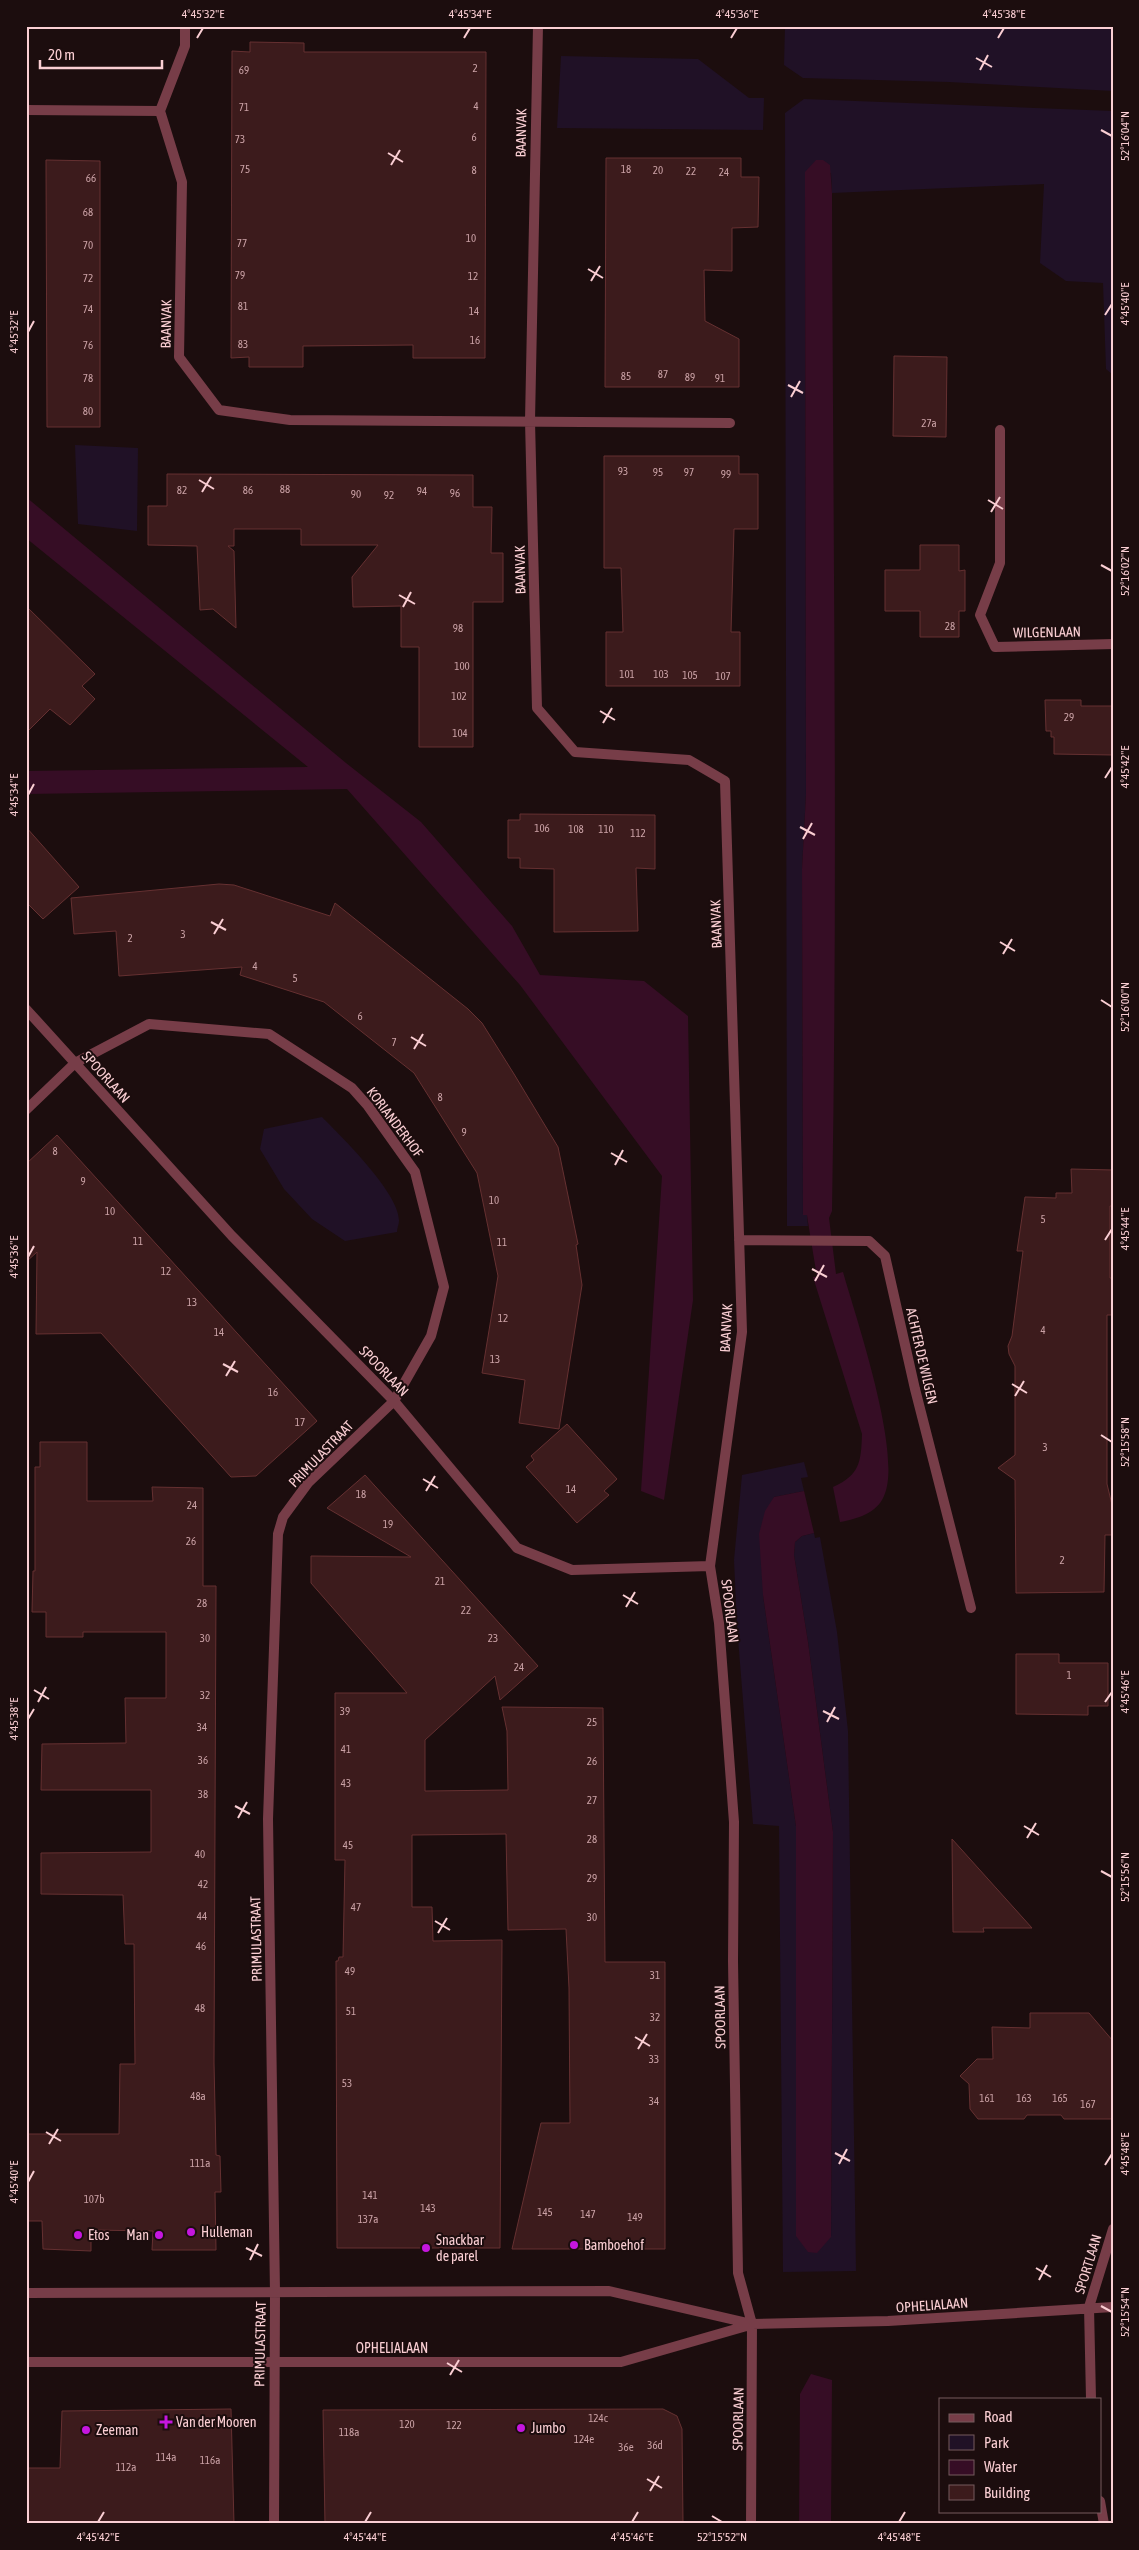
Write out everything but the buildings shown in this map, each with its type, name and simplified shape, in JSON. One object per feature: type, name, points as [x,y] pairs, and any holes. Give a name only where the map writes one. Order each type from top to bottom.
[{"type":"street","points":[[26,110],[160,111],[185,46],[185,26]]},
{"type":"street","name":"BAANVAK","points":[[538,26],[530,421],[537,708],[576,752],[689,760],[725,781],[742,1332],[710,1566]]},
{"type":"street","name":"BAANVAK","points":[[160,111],[182,182],[179,357],[218,410],[290,420],[730,423]]},
{"type":"street","name":"WILGENLAAN","points":[[1000,430],[1000,564],[980,615],[995,647],[1113,644]]},
{"type":"street","name":"SPOORLAAN","points":[[26,1009],[232,1236],[394,1401],[517,1548],[572,1570],[710,1566],[720,1632],[734,1822],[733,1961],[738,2273],[752,2324],[751,2524]]},
{"type":"street","name":"KORIANDERHOF","points":[[26,1110],[75,1063],[149,1024],[269,1034],[352,1088],[368,1106],[414,1172],[444,1287],[431,1336],[394,1401]]},
{"type":"street","name":"ACHTER DE WILGEN","points":[[739,1240],[868,1241],[884,1256],[915,1389],[971,1608]]},
{"type":"street","name":"PRIMULASTRAAT","points":[[274,2524],[274,2293],[268,1819],[278,1534],[283,1517],[308,1483],[394,1401]]},
{"type":"street","name":"SPORTLAAN","points":[[1091,2398],[1089,2307],[1113,2229]]},
{"type":"street","name":"OPHELIALAAN","points":[[26,2293],[609,2291],[752,2324],[888,2322],[1089,2307],[1113,2307]]},
{"type":"street","name":"OPHELIALAAN","points":[[26,2362],[621,2362],[752,2324]]},
{"type":"green space","points":[[785,26],[1113,26],[1113,91],[949,82],[803,78],[784,65]]},
{"type":"green space","points":[[561,56],[698,59],[749,98],[764,98],[763,130],[557,128]]},
{"type":"green space","points":[[804,99],[1113,111],[1113,375],[1106,369],[1103,283],[1066,281],[1040,263],[1044,184],[832,193],[831,173],[805,172],[806,794],[802,869],[803,1215],[807,1215],[808,1226],[787,1226],[785,113]]},
{"type":"green space","points":[[75,445],[138,448],[137,531],[78,524]]},
{"type":"green space","points":[[322,1117],[368,1166],[390,1196],[397,1210],[399,1221],[397,1232],[345,1241],[312,1219],[284,1189],[260,1149],[264,1129]]},
{"type":"green space","points":[[804,1462],[808,1477],[801,1478],[804,1491],[774,1497],[763,1595],[796,1826],[831,2237],[833,1832],[808,1642],[794,1555],[795,1542],[802,1536],[814,1533],[815,1538],[820,1537],[837,1632],[848,1731],[856,2271],[783,2272],[779,1826],[753,1824],[737,1626],[734,1560],[742,1475]]},
{"type":"water","points":[[816,160],[823,160],[830,165],[832,193],[835,956],[832,1211],[829,1218],[836,1274],[843,1272],[876,1386],[883,1419],[888,1476],[884,1496],[877,1507],[860,1517],[840,1522],[833,1487],[849,1478],[854,1472],[860,1460],[862,1434],[813,1277],[817,1277],[807,1215],[803,1215],[802,869],[806,794],[805,172]]},
{"type":"water","points":[[26,497],[346,763],[421,822],[512,926],[540,975],[644,981],[688,1016],[693,1300],[664,1500],[641,1491],[662,1176],[520,985],[347,789],[26,794],[26,771],[308,767],[26,538]]},
{"type":"water","points":[[804,1491],[814,1533],[802,1536],[795,1542],[794,1555],[808,1642],[833,1832],[831,2237],[817,2253],[808,2252],[796,2236],[796,1826],[763,1595],[759,1534],[765,1511],[774,1497]]},
{"type":"water","points":[[811,2374],[832,2380],[831,2524],[799,2524],[800,2394]]},
{"type":"place","name":"Hulleman","points":[[191,2232]]},
{"type":"place","name":"Etos","points":[[78,2235]]},
{"type":"place","name":"Man","points":[[159,2235]]},
{"type":"place","name":"Bamboehof","points":[[574,2245]]},
{"type":"place","name":"Snackbar de parel","points":[[426,2248]]},
{"type":"place","name":"Van der Mooren","points":[[166,2422]]},
{"type":"place","name":"Jumbo","points":[[521,2428]]},
{"type":"place","name":"Zeeman","points":[[86,2430]]}]
